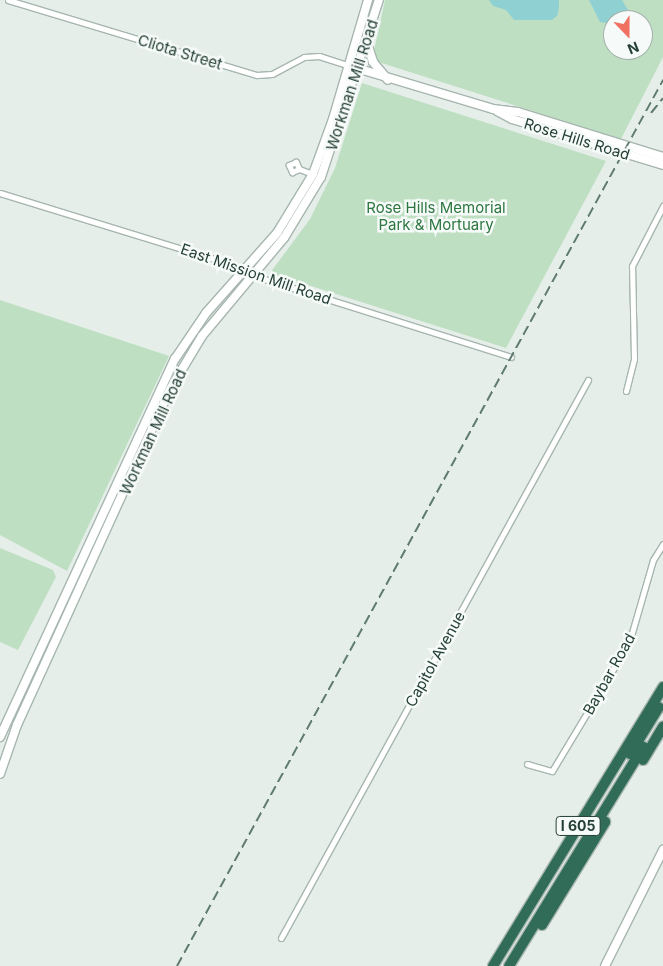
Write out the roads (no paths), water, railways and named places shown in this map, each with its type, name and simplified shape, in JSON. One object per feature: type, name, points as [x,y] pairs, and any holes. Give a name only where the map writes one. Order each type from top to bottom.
[{"type":"highway","name":"I 605","points":[[493,966],[663,686]]},
{"type":"highway","points":[[501,966],[663,700]]},
{"type":"highway","points":[[509,966],[663,713]]},
{"type":"highway","name":"I 605","points":[[517,966],[663,727]]},
{"type":"main road","name":"Workman Mill Road","points":[[0,737],[178,354],[206,313],[277,233],[313,174],[350,66],[368,0]]},
{"type":"main road","name":"Workman Mill Road","points":[[0,774],[17,725],[165,400],[202,336],[284,238],[321,178],[379,0]]},
{"type":"main road","points":[[367,40],[373,62],[388,80]]},
{"type":"main road","name":"Rose Hills Road","points":[[350,66],[388,80],[493,109],[518,112],[663,157]]},
{"type":"main road","name":"Rose Hills Road","points":[[493,109],[512,119],[663,165]]},
{"type":"main road","points":[[321,178],[333,137],[330,128]]},
{"type":"main road","points":[[165,400],[181,361],[178,354]]},
{"type":"main road","points":[[604,966],[663,850]]},
{"type":"street","name":"Cliota Street","points":[[8,0],[256,75],[272,74],[304,57],[319,56],[350,66]]},
{"type":"street","points":[[302,170],[313,174]]},
{"type":"street","name":"East Mission Mill Road","points":[[0,193],[214,259],[242,272],[511,357]]},
{"type":"street","points":[[626,391],[635,341],[630,290],[632,266],[663,206]]},
{"type":"street","name":"Capitol Avenue","points":[[281,938],[588,380]]},
{"type":"street","name":"Baybar Road","points":[[527,764],[552,771],[630,643],[653,560],[663,544]]},
{"type":"water","points":[[489,0],[559,0],[559,8],[557,16],[552,20],[514,20],[506,10],[493,6]]},
{"type":"water","points":[[589,0],[622,0],[628,10],[603,10],[603,22],[600,22]]},
{"type":"railway","points":[[177,966],[663,80]]},
{"type":"railway","points":[[651,113],[663,98]]},
{"type":"park label","name":"Rose Hills Memorial Park & Mortuary","points":[[436,216]]}]
